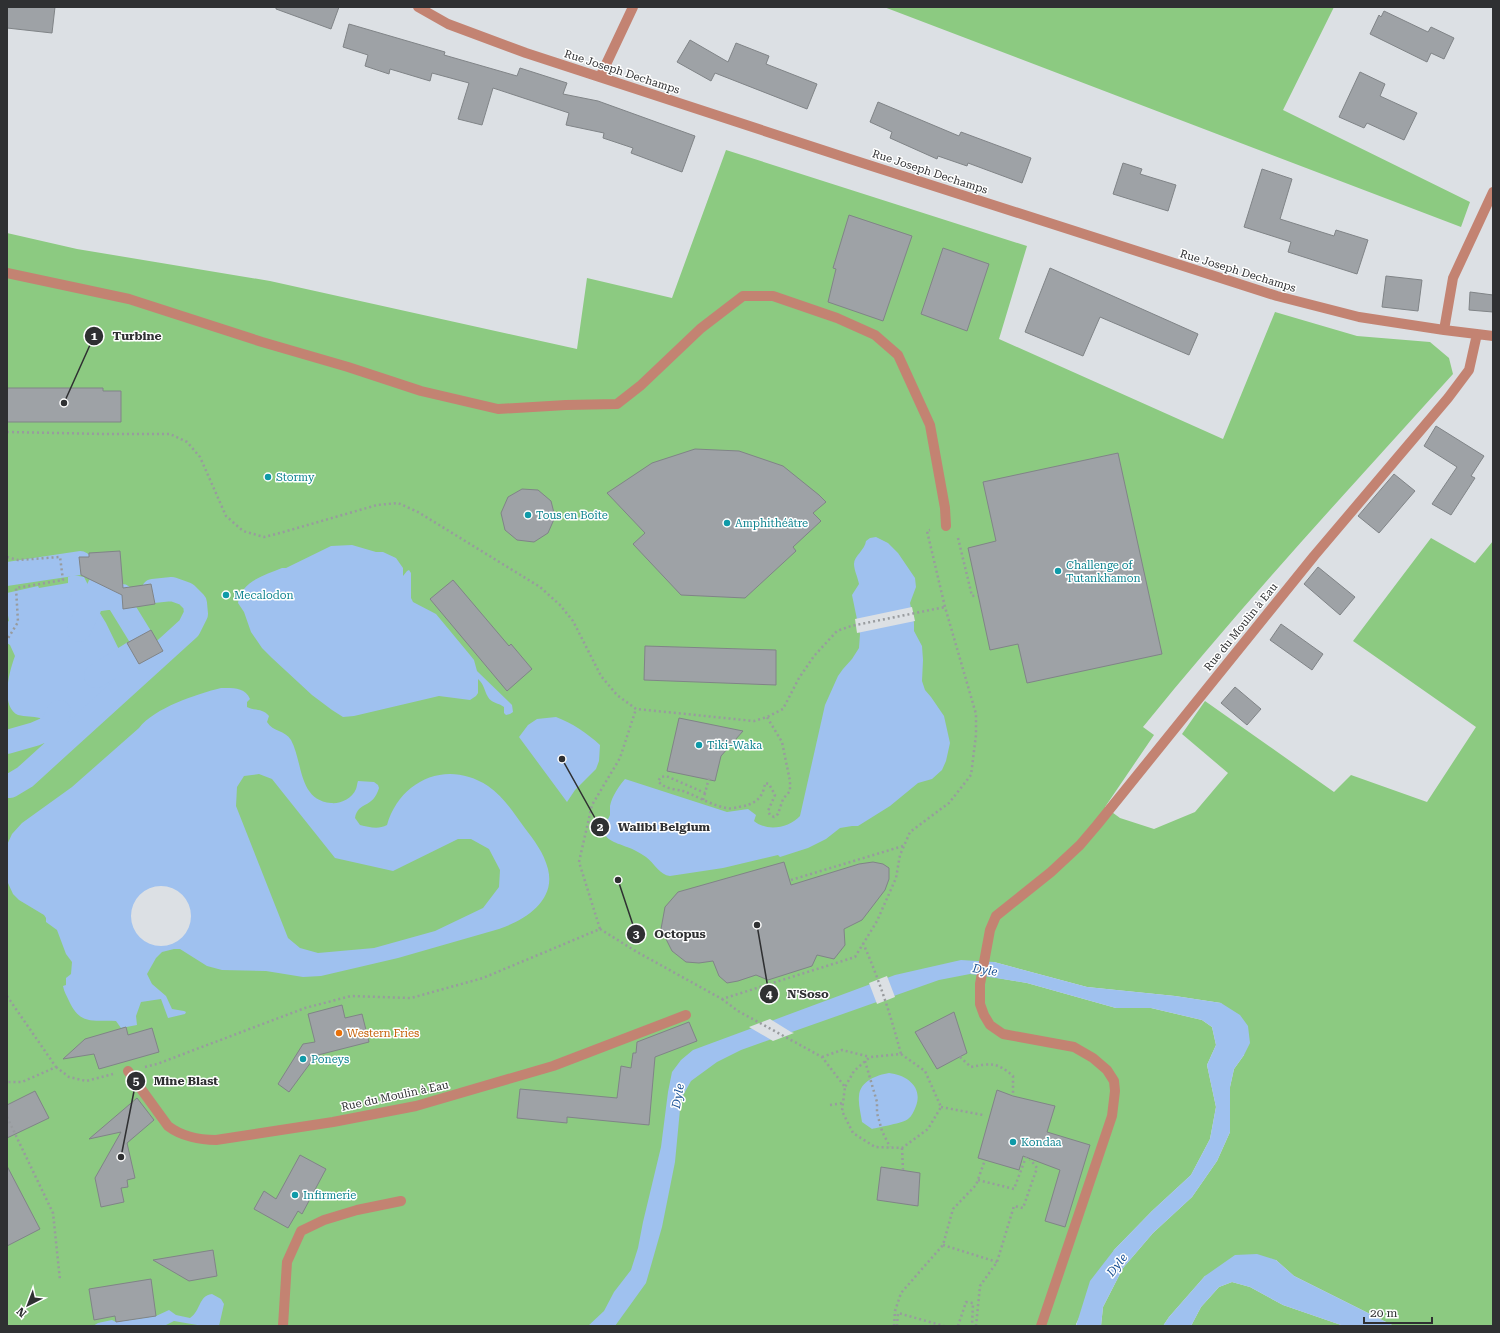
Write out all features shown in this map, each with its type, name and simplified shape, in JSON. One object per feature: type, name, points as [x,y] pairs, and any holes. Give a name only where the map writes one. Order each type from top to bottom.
[{"type":"street","name":"Rue Joseph Dechamps","points":[[418,7],[448,24],[526,53],[1276,296],[1359,317],[1493,336]]},
{"type":"street","points":[[600,77],[633,7]]},
{"type":"street","points":[[1444,330],[1453,278],[1493,192]]},
{"type":"street","points":[[7,273],[129,299],[421,392],[498,409],[617,404],[640,386],[700,329],[742,296],[773,296],[838,318],[875,335],[898,355],[930,425],[945,508],[946,526]]},
{"type":"street","name":"Rue du Moulin à Eau","points":[[1041,1326],[1112,1116],[1115,1091],[1114,1081],[1107,1070],[1093,1058],[1074,1047],[1003,1034],[990,1025],[980,1004],[980,984],[990,930],[996,916],[1051,872],[1080,845],[1097,825],[1314,556],[1452,392],[1469,370],[1477,334]]},
{"type":"street","name":"Rue du Moulin à Eau","points":[[128,1071],[168,1126],[175,1132],[204,1140],[216,1140],[333,1122],[416,1106],[554,1066],[686,1015]]},
{"type":"street","points":[[283,1326],[287,1262],[301,1231],[330,1218],[356,1210],[401,1201]]},
{"type":"path","points":[[7,432],[170,434],[186,442],[200,457],[226,516],[243,530],[264,537],[376,505],[398,503],[418,512],[540,587],[573,621],[601,676],[617,695],[636,709],[754,721],[767,717],[783,709],[798,678],[814,656],[837,631],[852,626],[945,607]]},
{"type":"path","points":[[722,999],[855,957],[864,943],[877,921],[896,878],[900,855],[910,832],[949,803],[971,774],[976,735],[976,714],[945,607],[928,531],[954,524],[972,596],[978,595]]},
{"type":"path","points":[[7,557],[18,560],[60,557],[63,580],[16,588],[18,622],[7,640]]},
{"type":"path","points":[[636,709],[620,758],[592,805],[579,862],[600,929],[637,952],[722,999],[738,1011],[822,1057],[845,1087]]},
{"type":"path","points":[[705,793],[666,776],[660,777],[658,781],[665,787],[684,792],[727,808],[750,805],[761,797],[764,792],[765,783],[769,784],[775,795],[768,811],[770,815],[774,817],[778,814],[783,799],[790,791],[790,781],[782,742],[767,717]]},
{"type":"path","points":[[703,800],[709,778]]},
{"type":"path","points":[[791,880],[904,846]]},
{"type":"path","points":[[7,996],[56,1067],[69,1077],[86,1081],[157,1064],[305,1008],[351,996],[411,998],[484,978],[600,929]]},
{"type":"path","points":[[864,943],[890,1012],[901,1054],[924,1071],[941,1107]]},
{"type":"path","points":[[822,1057],[842,1050],[870,1057],[901,1054]]},
{"type":"path","points":[[870,1057],[854,1071],[845,1087],[842,1111],[853,1133],[875,1147],[902,1148],[928,1129],[941,1107]]},
{"type":"path","points":[[960,1057],[971,1067],[987,1063],[1002,1066],[1013,1076],[1013,1096]]},
{"type":"path","points":[[865,1061],[870,1073],[877,1102],[877,1113],[882,1131],[890,1148]]},
{"type":"path","points":[[7,1082],[22,1082],[56,1067]]},
{"type":"path","points":[[830,1105],[843,1103]]},
{"type":"path","points":[[941,1107],[983,1115]]},
{"type":"path","points":[[7,1117],[53,1213],[60,1280]]},
{"type":"path","points":[[902,1148],[903,1170]]},
{"type":"path","points":[[978,1180],[1014,1189],[1026,1157]]},
{"type":"path","points":[[976,1326],[980,1286],[997,1262],[1014,1206],[1023,1208],[1037,1168],[1030,1159]]},
{"type":"path","points":[[895,1326],[895,1311],[901,1293],[942,1245],[954,1209],[976,1185],[986,1160]]},
{"type":"path","points":[[942,1245],[997,1262]]},
{"type":"path","points":[[958,1326],[966,1302],[973,1303],[972,1326]]},
{"type":"path","points":[[895,1326],[898,1313],[944,1326]]},
{"type":"green space","points":[[884,7],[1334,7],[1283,110],[1470,202],[1461,227]]},
{"type":"green space","points":[[726,150],[1027,246],[999,339],[1223,439],[1275,312],[1357,336],[1430,342],[1449,358],[1453,374],[1256,593],[1143,727],[1154,735],[1105,807],[1120,818],[1154,829],[1195,812],[1228,773],[1182,734],[1205,701],[1334,792],[1351,775],[1427,802],[1476,727],[1353,641],[1431,538],[1475,563],[1493,541],[1493,1326],[1394,1326],[1294,1276],[1276,1260],[1205,1276],[1163,1326],[1101,1326],[1103,1307],[1123,1268],[1153,1233],[1192,1197],[1217,1161],[1230,1132],[1230,1087],[1234,1069],[1244,1055],[1221,1003],[1175,996],[1087,987],[994,962],[992,977],[1027,983],[1116,1008],[1151,1008],[1202,1020],[1212,1027],[1216,1045],[1207,1065],[1216,1107],[1210,1139],[1191,1175],[1152,1211],[1114,1250],[1076,1326],[7,1326],[7,233],[77,249],[270,281],[577,349],[587,278],[672,298]]},
{"type":"green space","points":[[1232,1282],[1250,1287],[1283,1305],[1344,1326],[1191,1326],[1201,1307],[1219,1287]]},
{"type":"water","points":[[876,537],[888,543],[898,553],[915,578],[916,587],[910,603],[914,631],[922,646],[922,681],[925,690],[944,716],[950,743],[946,761],[942,770],[932,779],[918,783],[890,806],[858,826],[840,828],[826,839],[808,848],[780,857],[778,855],[723,868],[670,876],[660,871],[646,857],[608,838],[605,835],[604,826],[610,815],[612,799],[625,779],[727,812],[748,809],[756,815],[754,821],[765,827],[784,826],[800,816],[825,705],[838,676],[859,648],[860,634],[852,595],[859,584],[854,561],[864,547],[866,541],[870,538]]},
{"type":"water","points":[[352,545],[376,552],[383,552],[396,558],[403,568],[403,576],[409,570],[411,573],[411,598],[413,602],[436,614],[474,660],[477,671],[512,705],[513,712],[506,715],[504,713],[504,707],[489,699],[483,685],[478,679],[478,693],[470,700],[439,696],[354,716],[343,717],[312,695],[262,648],[251,632],[244,612],[238,603],[240,595],[244,589],[261,576],[282,568],[286,568],[331,546]]},
{"type":"water","points":[[73,575],[84,577],[88,585],[90,597],[106,623],[127,666],[127,675],[123,686],[129,695],[125,698],[117,690],[112,688],[102,692],[64,732],[67,737],[56,744],[47,739],[39,739],[36,735],[36,733],[44,728],[40,718],[18,715],[12,711],[9,704],[8,688],[10,671],[15,656],[10,645],[7,643],[7,622],[9,621],[7,610],[7,593],[38,586],[39,588],[68,583],[68,577]]},
{"type":"water","points":[[221,688],[234,688],[242,690],[250,699],[247,702],[247,707],[267,713],[269,716],[267,722],[272,728],[286,734],[291,740],[307,788],[320,800],[331,803],[342,802],[352,796],[358,781],[374,782],[378,785],[379,788],[373,799],[359,809],[357,813],[355,818],[360,825],[377,828],[387,825],[393,809],[402,796],[427,778],[457,774],[472,778],[488,786],[508,805],[535,842],[544,858],[548,869],[549,880],[547,891],[543,900],[536,908],[519,920],[499,929],[398,958],[321,976],[303,977],[266,971],[222,970],[207,966],[180,949],[162,952],[156,958],[147,974],[152,984],[166,996],[172,1009],[184,1011],[186,1012],[185,1014],[168,1018],[161,999],[141,1002],[136,1016],[137,1025],[121,1028],[116,1021],[93,1021],[82,1018],[73,1009],[63,988],[63,986],[66,985],[66,978],[71,974],[72,962],[66,954],[57,930],[46,922],[44,915],[19,900],[13,894],[8,883],[7,845],[12,834],[22,823],[72,787],[155,714],[188,698]],"holes":[[[259,774],[272,779],[335,858],[393,871],[458,839],[471,839],[489,849],[500,870],[499,887],[483,908],[435,931],[374,948],[318,953],[300,948],[288,938],[236,806],[237,787],[244,776]]]},
{"type":"water","points":[[556,717],[568,722],[590,736],[600,745],[599,761],[596,769],[575,790],[567,802],[519,737],[528,725],[537,719]]},
{"type":"water","name":"Dyle","points":[[961,960],[994,962],[1087,987],[1175,996],[1221,1003],[1240,1015],[1248,1026],[1250,1043],[1234,1069],[1230,1087],[1230,1132],[1217,1161],[1192,1197],[1153,1233],[1123,1268],[1103,1307],[1101,1326],[1076,1326],[1090,1281],[1114,1250],[1152,1211],[1191,1175],[1210,1139],[1216,1107],[1207,1065],[1216,1045],[1212,1027],[1202,1020],[1151,1008],[1116,1008],[1027,983],[970,974],[939,980],[741,1050],[717,1062],[691,1081],[681,1099],[675,1162],[662,1227],[646,1283],[615,1326],[588,1326],[604,1311],[614,1292],[631,1270],[638,1248],[661,1147],[672,1072],[681,1060],[693,1050],[895,975]]},
{"type":"water","points":[[889,1073],[902,1076],[912,1083],[917,1093],[918,1099],[916,1106],[912,1115],[906,1120],[872,1129],[862,1122],[859,1102],[860,1091],[862,1086],[874,1077]]},
{"type":"water","points":[[1257,1254],[1276,1260],[1294,1276],[1394,1326],[1344,1326],[1283,1305],[1250,1287],[1232,1282],[1219,1287],[1201,1307],[1191,1326],[1163,1326],[1205,1276],[1235,1255]]},
{"type":"water","points":[[212,1294],[221,1299],[224,1304],[219,1326],[203,1326],[174,1321],[164,1326],[93,1326],[98,1323],[112,1320],[116,1322],[156,1316],[169,1310],[176,1315],[190,1318],[194,1315],[204,1298],[207,1295]]},
{"type":"pier","points":[[912,607],[915,621],[857,633],[855,619]]},
{"type":"pier","points":[[155,886],[167,886],[178,891],[186,899],[191,910],[189,928],[178,941],[167,946],[155,946],[144,941],[136,933],[131,922],[131,910],[136,899],[144,891]]},
{"type":"pier","points":[[887,976],[895,997],[877,1004],[869,983]]},
{"type":"pier","points":[[770,1019],[794,1033],[773,1041],[749,1027]]},
{"type":"building","points":[[7,7],[55,7],[52,33],[7,28]]},
{"type":"building","points":[[276,7],[339,7],[331,29],[276,9]]},
{"type":"building","points":[[1384,11],[1428,32],[1431,27],[1454,38],[1444,59],[1431,53],[1427,62],[1370,34],[1379,15],[1381,17]]},
{"type":"building","points":[[349,24],[445,52],[444,55],[517,76],[520,68],[567,83],[563,94],[598,101],[695,136],[682,172],[631,153],[633,148],[603,138],[604,133],[566,125],[569,113],[493,88],[482,125],[458,119],[469,83],[432,73],[430,81],[390,69],[389,74],[365,66],[368,55],[343,47]]},
{"type":"building","points":[[690,40],[728,62],[736,43],[769,56],[766,64],[817,84],[807,109],[715,73],[711,81],[677,62]]},
{"type":"building","points":[[1360,72],[1385,84],[1380,96],[1417,113],[1404,140],[1367,123],[1364,128],[1339,117]]},
{"type":"building","points":[[878,102],[959,136],[961,132],[1031,158],[1022,183],[968,163],[967,166],[938,156],[937,159],[890,138],[892,132],[870,122]]},
{"type":"building","points":[[1123,163],[1142,169],[1140,174],[1176,185],[1168,211],[1113,194]]},
{"type":"building","points":[[1262,169],[1292,179],[1280,219],[1334,236],[1336,230],[1368,240],[1357,274],[1288,252],[1291,242],[1244,227]]},
{"type":"building","points":[[849,215],[912,236],[883,321],[828,302],[836,269],[833,268]]},
{"type":"building","points":[[943,248],[989,264],[967,331],[921,314]]},
{"type":"building","points":[[1050,268],[1198,334],[1189,355],[1100,317],[1083,356],[1025,332]]},
{"type":"building","points":[[1386,276],[1422,280],[1418,311],[1382,307]]},
{"type":"building","points":[[1470,292],[1493,295],[1493,312],[1469,310]]},
{"type":"building","points":[[7,388],[103,388],[103,391],[121,391],[121,422],[7,422]]},
{"type":"building","points":[[1436,426],[1484,456],[1471,476],[1475,478],[1451,515],[1432,504],[1457,467],[1424,446]]},
{"type":"building","name":"Amphithéâtre","points":[[695,449],[739,451],[783,466],[826,502],[813,513],[821,521],[793,547],[796,551],[745,598],[681,595],[633,544],[645,533],[607,493],[652,463]]},
{"type":"building","name":"Challenge of Tutankhamon","points":[[1118,453],[1162,654],[1027,683],[1018,644],[990,650],[968,548],[996,541],[983,482]]},
{"type":"building","points":[[1394,474],[1415,491],[1379,533],[1358,516]]},
{"type":"building","name":"Tous en Boîte","points":[[522,489],[538,490],[551,501],[555,517],[548,533],[534,542],[517,540],[505,530],[501,513],[508,497]]},
{"type":"building","points":[[120,551],[123,588],[151,584],[155,604],[123,609],[122,595],[81,575],[79,557],[89,557],[89,553]]},
{"type":"building","points":[[1318,567],[1355,597],[1340,615],[1304,584]]},
{"type":"building","points":[[453,580],[509,646],[511,644],[532,669],[507,691],[430,599]]},
{"type":"building","points":[[1281,624],[1323,654],[1312,670],[1270,640]]},
{"type":"building","points":[[151,630],[163,651],[139,664],[127,643]]},
{"type":"building","points":[[645,646],[776,650],[776,685],[644,680]]},
{"type":"building","points":[[1235,687],[1261,709],[1247,725],[1221,703]]},
{"type":"building","points":[[679,718],[743,731],[721,756],[715,781],[667,771]]},
{"type":"building","points":[[784,862],[791,885],[859,864],[873,862],[883,864],[889,868],[889,879],[885,890],[862,920],[844,929],[845,945],[834,959],[817,955],[812,966],[768,980],[756,975],[727,983],[719,976],[713,961],[699,963],[686,962],[672,951],[661,929],[665,907],[678,892]]},
{"type":"building","name":"Western Fries","points":[[342,1005],[345,1018],[362,1014],[369,1042],[317,1054],[289,1092],[278,1084],[303,1044],[315,1042],[308,1014]]},
{"type":"building","points":[[954,1012],[967,1053],[937,1069],[915,1032]]},
{"type":"building","points":[[689,1022],[697,1041],[655,1057],[649,1125],[567,1117],[567,1123],[517,1118],[520,1089],[617,1098],[621,1066],[631,1068],[633,1053],[636,1053],[637,1042]]},
{"type":"building","points":[[126,1027],[128,1035],[152,1028],[159,1052],[99,1069],[94,1054],[63,1059],[85,1039]]},
{"type":"building","name":"Kondaa","points":[[997,1090],[1013,1096],[1055,1106],[1047,1132],[1090,1145],[1065,1227],[1045,1221],[1060,1170],[1023,1156],[1019,1170],[978,1158]]},
{"type":"building","points":[[35,1091],[49,1118],[7,1138],[7,1105]]},
{"type":"building","points":[[137,1098],[154,1120],[127,1143],[135,1178],[127,1180],[128,1187],[121,1188],[124,1202],[101,1207],[95,1178],[121,1132],[89,1139]]},
{"type":"building","name":"Infirmerie","points":[[300,1155],[326,1169],[302,1214],[298,1211],[288,1228],[254,1209],[264,1191],[276,1199]]},
{"type":"building","points":[[7,1166],[40,1229],[7,1246]]},
{"type":"building","points":[[881,1167],[920,1173],[918,1206],[877,1200]]},
{"type":"building","points":[[213,1250],[217,1276],[189,1281],[153,1260]]},
{"type":"building","points":[[151,1279],[156,1316],[116,1322],[115,1316],[94,1320],[89,1289]]},
{"type":"waterway","points":[[7,574],[80,563]]},
{"type":"waterway","points":[[108,584],[140,636]]},
{"type":"waterway","points":[[79,630],[100,585]]},
{"type":"waterway","points":[[7,785],[10,786],[25,777],[189,628],[196,614],[195,603],[186,594],[172,589],[153,591]]},
{"type":"waterway","points":[[81,602],[122,596]]},
{"type":"waterway","points":[[96,676],[133,653]]},
{"type":"waterway","points":[[7,742],[35,734],[51,727],[59,712]]},
{"type":"place","name":"Turbine","points":[[64,403]]},
{"type":"place","name":"Stormy","points":[[268,477]]},
{"type":"place","name":"Tous en Boîte","points":[[528,515]]},
{"type":"place","name":"Amphithéâtre","points":[[727,523]]},
{"type":"place","name":"Challenge of Tutankhamon","points":[[1058,571]]},
{"type":"place","name":"Mecalodon","points":[[226,595]]},
{"type":"place","name":"Tiki-Waka","points":[[699,745]]},
{"type":"place","name":"Walibi Belgium","points":[[562,759]]},
{"type":"place","name":"Octopus","points":[[618,880]]},
{"type":"place","name":"N'Soso","points":[[757,925]]},
{"type":"place","name":"Western Fries","points":[[339,1033]]},
{"type":"place","name":"Poneys","points":[[303,1059]]},
{"type":"place","name":"Kondaa","points":[[1013,1142]]},
{"type":"place","name":"Mine Blast","points":[[121,1157]]},
{"type":"place","name":"Infirmerie","points":[[295,1195]]}]
